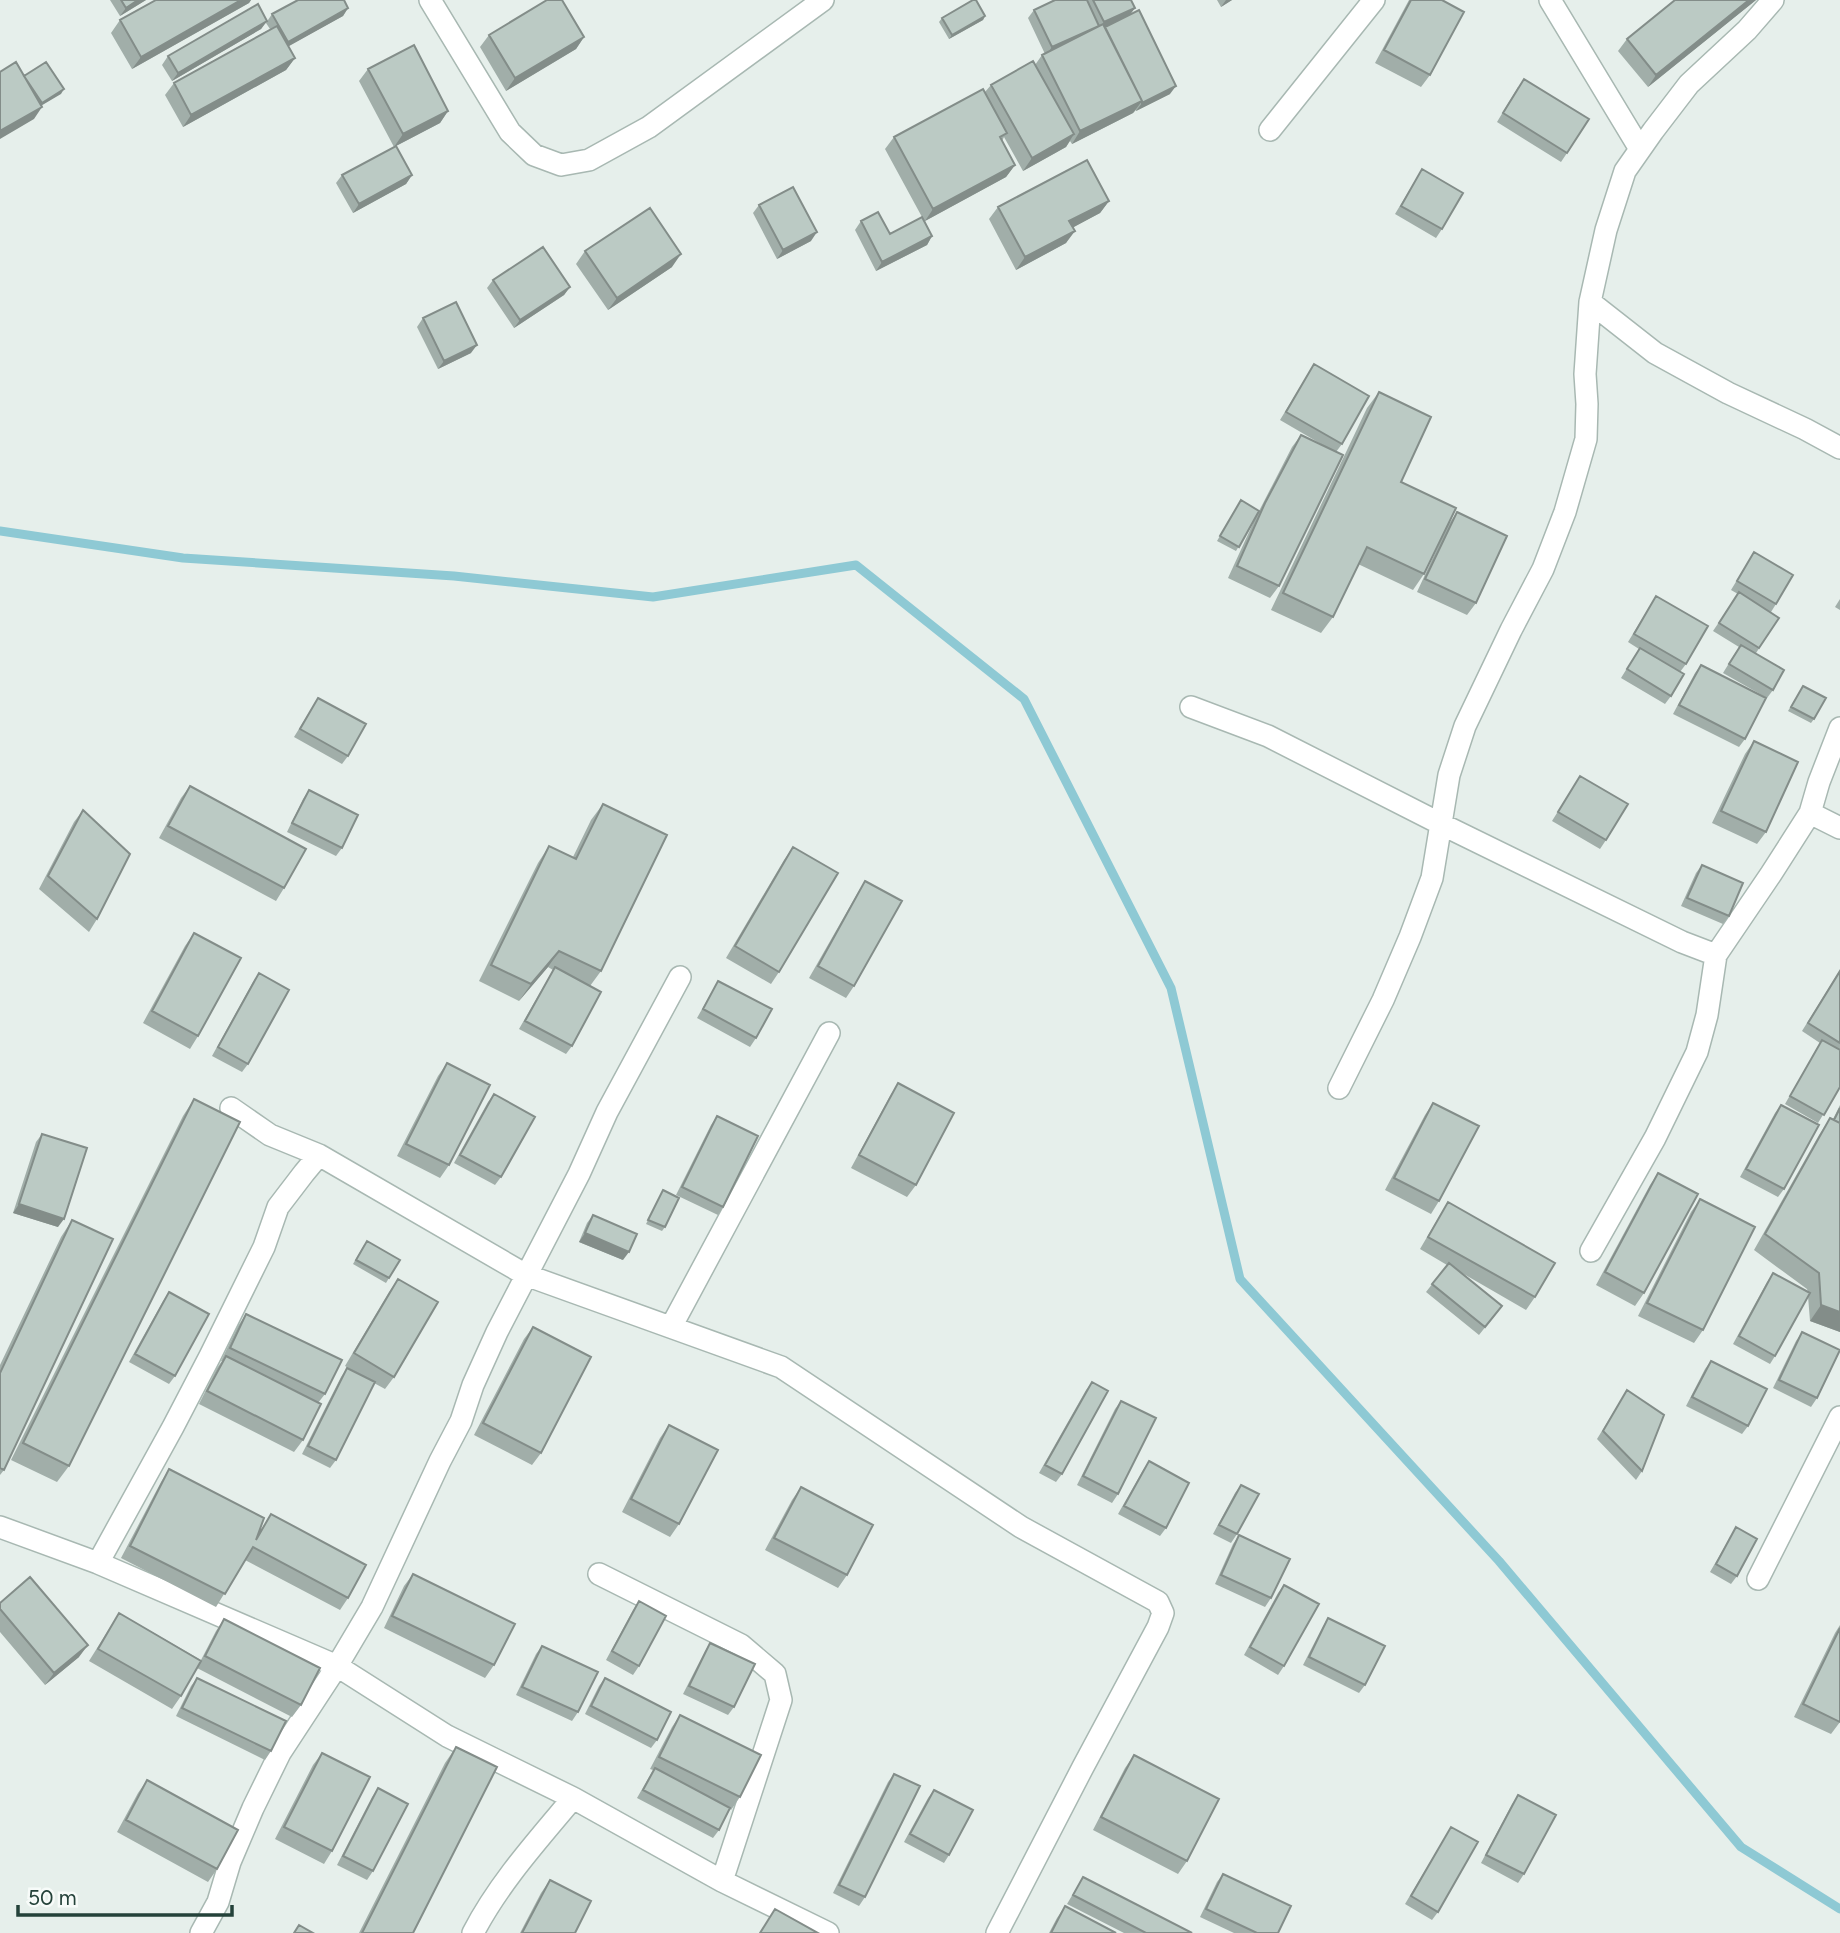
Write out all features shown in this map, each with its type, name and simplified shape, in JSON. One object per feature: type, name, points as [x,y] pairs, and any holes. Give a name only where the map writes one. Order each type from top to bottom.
[{"type":"street","points":[[430,0],[510,132],[534,155],[561,165],[589,160],[649,127],[823,0]]},
{"type":"street","points":[[1270,130],[1374,0]]},
{"type":"street","points":[[1549,0],[1640,149]]},
{"type":"street","points":[[1339,1088],[1383,1000],[1432,878],[1449,775],[1465,726],[1543,569],[1565,512],[1586,439],[1585,374],[1590,302],[1606,230],[1625,171],[1689,84],[1747,30],[1773,0]]},
{"type":"street","points":[[1590,302],[1655,353],[1728,393],[1840,448]]},
{"type":"street","points":[[1191,707],[1268,736],[1682,942],[1716,955]]},
{"type":"street","points":[[1591,1251],[1655,1138],[1697,1052],[1707,1015],[1716,955],[1810,813],[1840,728]]},
{"type":"street","points":[[1810,813],[1840,828]]},
{"type":"street","points":[[201,1933],[218,1902],[230,1862],[280,1753],[373,1607],[461,1421],[484,1359],[579,1174],[607,1112],[680,977]]},
{"type":"street","points":[[671,1327],[829,1034]]},
{"type":"street","points":[[230,1108],[270,1135],[319,1156],[526,1275],[781,1367],[1021,1527],[1158,1602],[1163,1613],[1158,1627],[997,1933]]},
{"type":"street","points":[[98,1563],[211,1356],[264,1247],[278,1207],[319,1156]]},
{"type":"street","points":[[1758,1579],[1840,1417]]},
{"type":"street","points":[[0,1527],[98,1563],[337,1666],[447,1736],[573,1798],[722,1881],[828,1933]]},
{"type":"street","points":[[599,1574],[741,1646],[775,1674],[781,1700],[722,1881]]},
{"type":"street","points":[[473,1933],[486,1908],[516,1867],[573,1798]]},
{"type":"building","points":[[121,0],[138,0],[126,8]]},
{"type":"building","points":[[156,0],[241,0],[141,57],[120,20]]},
{"type":"building","points":[[298,0],[344,0],[348,8],[288,42],[272,14]]},
{"type":"building","points":[[547,0],[562,0],[584,37],[515,78],[489,35]]},
{"type":"building","points":[[976,0],[985,16],[952,35],[942,18]]},
{"type":"building","points":[[1055,0],[1087,0],[1099,26],[1052,47],[1034,10]]},
{"type":"building","points":[[1093,0],[1131,0],[1135,8],[1104,22]]},
{"type":"building","points":[[1411,0],[1442,0],[1464,12],[1430,75],[1384,50]]},
{"type":"building","points":[[1675,0],[1749,0],[1656,75],[1627,39]]},
{"type":"building","points":[[258,4],[267,21],[178,73],[168,56]]},
{"type":"building","points":[[1139,10],[1176,86],[1142,103],[1105,27]]},
{"type":"building","points":[[1103,24],[1142,101],[1080,131],[1042,55]]},
{"type":"building","points":[[277,26],[295,58],[191,115],[174,83]]},
{"type":"building","points":[[414,45],[448,111],[403,134],[368,69]]},
{"type":"building","points":[[1033,61],[1074,134],[1032,158],[991,85]]},
{"type":"building","points":[[16,62],[42,107],[0,131],[0,72]]},
{"type":"building","points":[[46,62],[64,89],[42,103],[24,76]]},
{"type":"building","points":[[1524,79],[1589,119],[1567,153],[1503,113]]},
{"type":"building","points":[[983,89],[1007,133],[1000,137],[1015,165],[933,209],[894,137]]},
{"type":"building","points":[[396,146],[412,175],[359,204],[342,175]]},
{"type":"building","points":[[1087,160],[1109,201],[1069,221],[1075,231],[1025,257],[998,207]]},
{"type":"building","points":[[1422,169],[1463,193],[1442,229],[1401,206]]},
{"type":"building","points":[[793,187],[817,232],[783,250],[759,205]]},
{"type":"building","points":[[650,208],[681,254],[617,298],[585,251]]},
{"type":"building","points":[[878,212],[890,234],[922,217],[932,236],[882,262],[861,221]]},
{"type":"building","points":[[543,247],[570,287],[520,320],[493,280]]},
{"type":"building","points":[[456,302],[477,345],[444,361],[423,318]]},
{"type":"building","points":[[1314,364],[1369,396],[1342,444],[1286,412]]},
{"type":"building","points":[[1379,392],[1431,417],[1401,482],[1456,508],[1424,574],[1367,547],[1333,617],[1283,593]]},
{"type":"building","points":[[1301,435],[1343,455],[1279,586],[1237,566],[1265,503]]},
{"type":"building","points":[[1241,500],[1259,511],[1239,547],[1220,536]]},
{"type":"building","points":[[1457,512],[1507,536],[1476,603],[1425,579]]},
{"type":"building","points":[[1754,552],[1793,575],[1776,604],[1737,581]]},
{"type":"building","points":[[1739,592],[1779,618],[1759,648],[1719,623]]},
{"type":"building","points":[[1656,596],[1708,626],[1686,664],[1634,634]]},
{"type":"building","points":[[1741,645],[1784,670],[1773,690],[1729,664]]},
{"type":"building","points":[[1640,648],[1684,674],[1671,696],[1627,669]]},
{"type":"building","points":[[1701,665],[1766,698],[1745,739],[1679,705]]},
{"type":"building","points":[[1803,686],[1826,698],[1814,719],[1791,707]]},
{"type":"building","points":[[318,698],[366,724],[348,756],[300,729]]},
{"type":"building","points":[[1754,741],[1798,762],[1766,832],[1721,811]]},
{"type":"building","points":[[1580,776],[1628,804],[1606,840],[1558,812]]},
{"type":"building","points":[[190,786],[306,849],[284,888],[168,826]]},
{"type":"building","points":[[309,790],[358,815],[342,848],[292,823]]},
{"type":"building","points":[[603,804],[667,835],[601,971],[559,951],[531,984],[491,965],[549,846],[576,859]]},
{"type":"building","points":[[83,810],[130,854],[97,919],[48,876]]},
{"type":"building","points":[[793,847],[838,873],[779,972],[735,946]]},
{"type":"building","points":[[1702,865],[1743,883],[1729,916],[1687,898]]},
{"type":"building","points":[[865,881],[902,901],[854,986],[818,966]]},
{"type":"building","points":[[194,933],[241,958],[198,1036],[152,1011]]},
{"type":"building","points":[[555,967],[601,992],[572,1046],[525,1021]]},
{"type":"building","points":[[1840,971],[1840,1043],[1808,1023]]},
{"type":"building","points":[[259,973],[289,990],[248,1064],[218,1047]]},
{"type":"building","points":[[718,981],[772,1009],[756,1038],[703,1009]]},
{"type":"building","points":[[1822,1040],[1840,1050],[1840,1087],[1824,1115],[1790,1096]]},
{"type":"building","points":[[447,1063],[490,1085],[449,1165],[406,1144]]},
{"type":"building","points":[[898,1083],[954,1113],[916,1185],[859,1155]]},
{"type":"building","points":[[494,1094],[535,1117],[501,1177],[460,1155]]},
{"type":"building","points":[[194,1099],[240,1122],[69,1466],[23,1443]]},
{"type":"building","points":[[1433,1103],[1479,1126],[1439,1201],[1394,1178]]},
{"type":"building","points":[[1781,1105],[1819,1125],[1784,1189],[1746,1169]]},
{"type":"building","points":[[1840,1108],[1840,1123],[1834,1120]]},
{"type":"building","points":[[717,1116],[758,1136],[723,1207],[682,1187]]},
{"type":"building","points":[[1830,1118],[1840,1123],[1840,1312],[1821,1305],[1819,1273],[1765,1234]]},
{"type":"building","points":[[42,1134],[87,1148],[64,1219],[19,1204]]},
{"type":"building","points":[[1658,1173],[1698,1194],[1644,1293],[1605,1272]]},
{"type":"building","points":[[663,1190],[679,1198],[665,1227],[648,1220]]},
{"type":"building","points":[[1700,1199],[1755,1227],[1703,1330],[1647,1303]]},
{"type":"building","points":[[1448,1202],[1555,1263],[1535,1297],[1428,1237]]},
{"type":"building","points":[[593,1215],[637,1234],[629,1252],[585,1233]]},
{"type":"building","points":[[72,1220],[113,1239],[4,1470],[0,1468],[0,1373]]},
{"type":"building","points":[[367,1241],[400,1260],[389,1278],[356,1260]]},
{"type":"building","points":[[1449,1263],[1502,1306],[1485,1327],[1432,1284]]},
{"type":"building","points":[[1773,1273],[1810,1293],[1775,1356],[1739,1336]]},
{"type":"building","points":[[398,1279],[438,1302],[394,1377],[354,1353]]},
{"type":"building","points":[[169,1292],[209,1314],[175,1376],[135,1354]]},
{"type":"building","points":[[246,1314],[342,1360],[325,1394],[230,1348]]},
{"type":"building","points":[[533,1327],[591,1357],[541,1453],[483,1423]]},
{"type":"building","points":[[1802,1332],[1840,1350],[1817,1398],[1779,1380]]},
{"type":"building","points":[[226,1356],[321,1404],[303,1440],[207,1391]]},
{"type":"building","points":[[1711,1361],[1767,1389],[1748,1426],[1692,1397]]},
{"type":"building","points":[[347,1368],[375,1382],[336,1460],[308,1446]]},
{"type":"building","points":[[1092,1382],[1108,1391],[1062,1474],[1045,1465]]},
{"type":"building","points":[[1627,1390],[1664,1415],[1642,1471],[1603,1431]]},
{"type":"building","points":[[1121,1401],[1156,1418],[1118,1494],[1083,1476]]},
{"type":"building","points":[[669,1425],[718,1450],[679,1524],[631,1499]]},
{"type":"building","points":[[1149,1461],[1189,1483],[1166,1528],[1124,1506]]},
{"type":"building","points":[[169,1469],[264,1518],[256,1540],[271,1514],[366,1565],[348,1598],[253,1547],[225,1594],[130,1546]]},
{"type":"building","points":[[1241,1485],[1259,1494],[1237,1534],[1219,1525]]},
{"type":"building","points":[[801,1487],[873,1525],[847,1575],[774,1538]]},
{"type":"building","points":[[1736,1527],[1757,1539],[1737,1576],[1716,1564]]},
{"type":"building","points":[[1239,1535],[1290,1559],[1271,1598],[1221,1575]]},
{"type":"building","points":[[413,1574],[515,1624],[494,1665],[392,1616]]},
{"type":"building","points":[[30,1577],[88,1645],[54,1673],[0,1609],[0,1603]]},
{"type":"building","points":[[1284,1585],[1319,1604],[1284,1666],[1250,1647]]},
{"type":"building","points":[[639,1601],[666,1616],[639,1666],[612,1651]]},
{"type":"building","points":[[119,1613],[201,1661],[181,1696],[98,1649]]},
{"type":"building","points":[[1328,1618],[1385,1646],[1365,1685],[1309,1657]]},
{"type":"building","points":[[224,1619],[320,1668],[301,1705],[205,1656]]},
{"type":"building","points":[[1840,1628],[1840,1722],[1803,1704]]},
{"type":"building","points":[[710,1643],[755,1664],[734,1707],[689,1686]]},
{"type":"building","points":[[542,1646],[598,1672],[578,1712],[522,1687]]},
{"type":"building","points":[[197,1678],[286,1721],[271,1751],[182,1708]]},
{"type":"building","points":[[605,1678],[671,1712],[657,1740],[591,1706]]},
{"type":"building","points":[[680,1715],[761,1755],[740,1797],[659,1757]]},
{"type":"building","points":[[456,1747],[497,1767],[413,1933],[362,1933]]},
{"type":"building","points":[[322,1753],[370,1777],[332,1851],[284,1827]]},
{"type":"building","points":[[1134,1755],[1219,1799],[1187,1861],[1101,1817]]},
{"type":"building","points":[[655,1768],[730,1808],[719,1830],[643,1790]]},
{"type":"building","points":[[894,1774],[920,1786],[865,1897],[839,1885]]},
{"type":"building","points":[[147,1780],[238,1830],[217,1869],[126,1820]]},
{"type":"building","points":[[378,1788],[408,1804],[373,1871],[343,1856]]},
{"type":"building","points":[[934,1790],[973,1810],[949,1855],[910,1834]]},
{"type":"building","points":[[1518,1795],[1556,1815],[1524,1874],[1486,1855]]},
{"type":"building","points":[[1451,1827],[1478,1842],[1438,1912],[1411,1896]]},
{"type":"building","points":[[1223,1874],[1291,1906],[1278,1933],[1257,1933],[1206,1909]]},
{"type":"building","points":[[1083,1877],[1192,1933],[1146,1933],[1073,1895]]},
{"type":"building","points":[[550,1880],[591,1901],[575,1933],[522,1933]]},
{"type":"building","points":[[1065,1906],[1116,1933],[1051,1933]]},
{"type":"building","points":[[775,1909],[818,1933],[760,1933]]},
{"type":"building","points":[[299,1925],[313,1933],[294,1933]]},
{"type":"waterway","points":[[0,531],[183,558],[454,576],[653,597],[856,565],[1024,699],[1171,988],[1240,1279],[1499,1561],[1741,1847],[1840,1909]]}]
